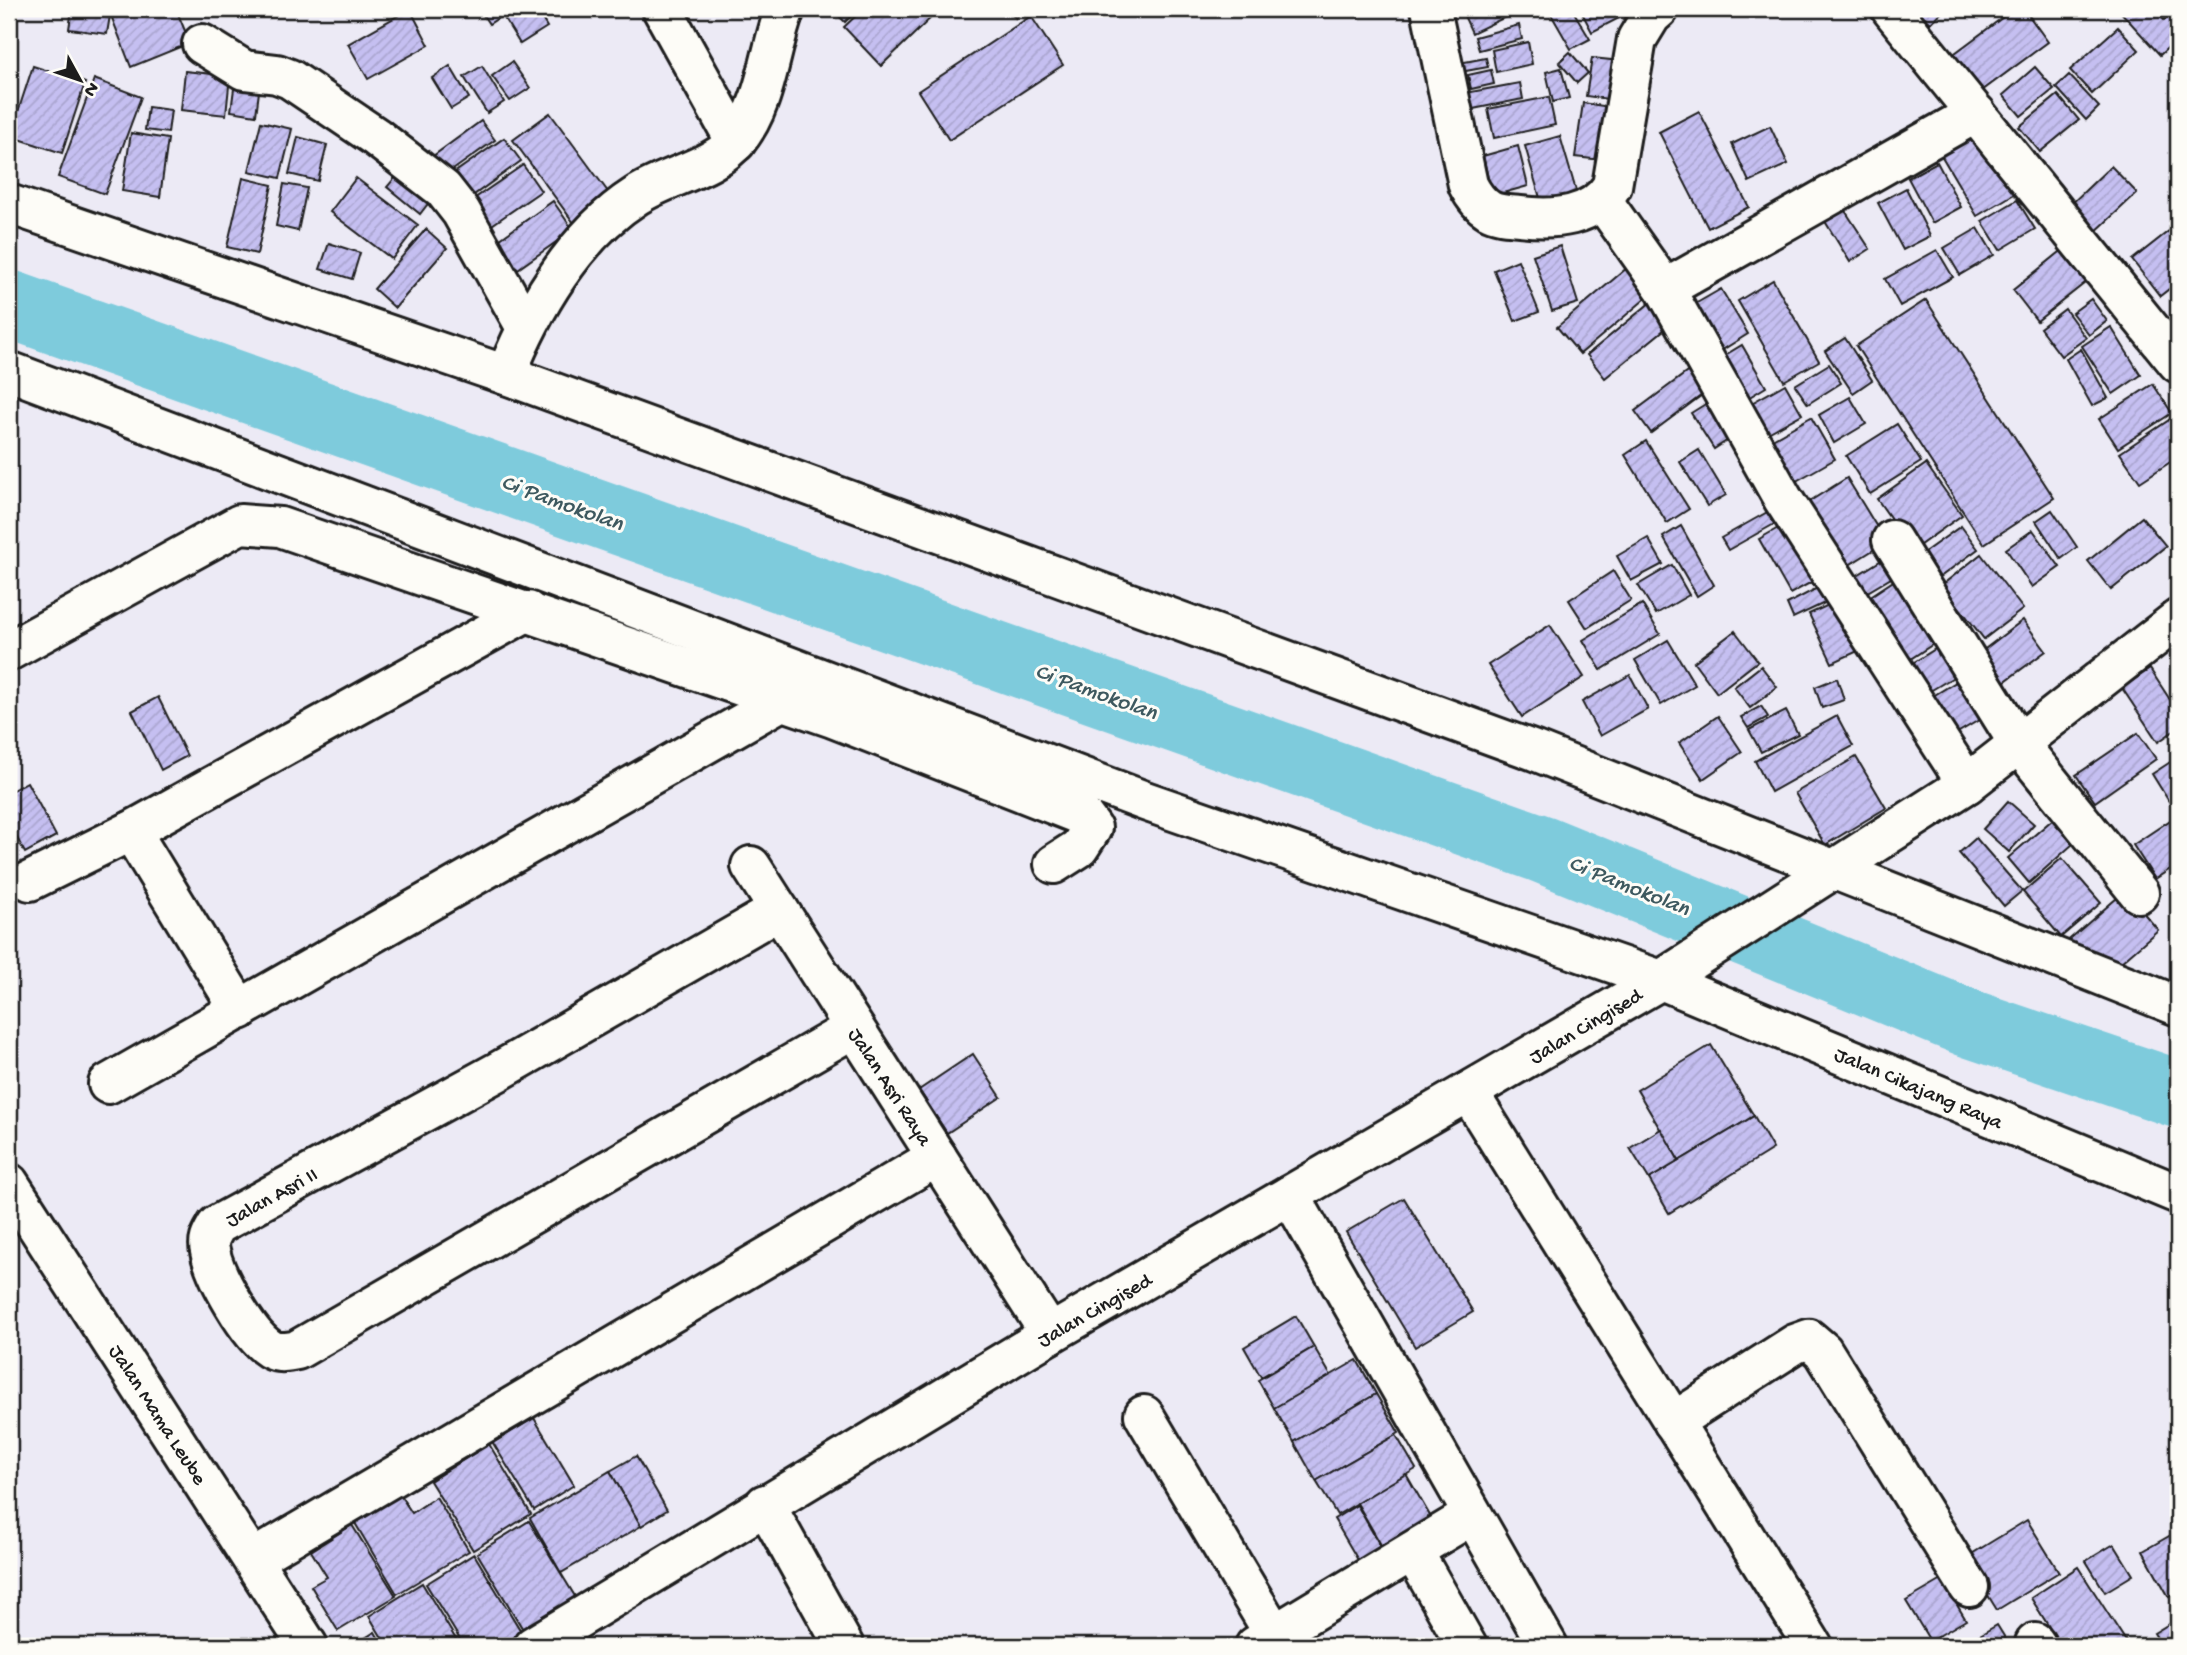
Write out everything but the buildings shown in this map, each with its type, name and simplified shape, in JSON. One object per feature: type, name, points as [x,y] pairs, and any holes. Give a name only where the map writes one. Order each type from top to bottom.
[{"type":"street","points":[[662,9],[736,142]]},
{"type":"street","points":[[506,375],[525,326],[578,250],[607,218],[637,195],[724,152],[736,142],[752,120],[758,104],[785,9]]},
{"type":"street","points":[[1431,9],[1468,185],[1473,196],[1487,209],[1498,214],[1544,219],[1571,215],[1602,200],[1612,186],[1637,39],[1651,16],[1659,9]]},
{"type":"street","points":[[1891,9],[2178,363]]},
{"type":"street","points":[[202,44],[244,71],[277,74],[290,79],[433,179],[461,212],[525,326]]},
{"type":"street","points":[[1665,289],[1976,113]]},
{"type":"street","points":[[1602,200],[1665,289],[1783,499],[1967,784]]},
{"type":"street","points":[[9,204],[506,375],[1535,751],[2178,1006]]},
{"type":"street","points":[[9,371],[281,477],[786,683],[837,701],[1083,816],[1093,828],[1088,838],[1054,864]]},
{"type":"street","points":[[9,401],[46,385]]},
{"type":"street","points":[[9,651],[240,524],[280,527],[528,611],[786,683]]},
{"type":"street","points":[[1892,540],[2019,744],[2139,893]]},
{"type":"street","points":[[30,881],[131,831],[528,611]]},
{"type":"street","name":"Jalan Cingised","points":[[533,1646],[765,1504],[1041,1320],[1290,1195],[1469,1093],[1672,972],[1967,784],[2178,619]]},
{"type":"street","points":[[108,1084],[240,1010],[786,683]]},
{"type":"street","name":"Jalan Cikajang Raya","points":[[837,701],[1672,972],[2178,1194]]},
{"type":"street","points":[[131,831],[240,1010]]},
{"type":"street","name":"Jalan Asri Raya","points":[[751,866],[1041,1320]]},
{"type":"street","name":"Jalan Asri II","points":[[779,910],[499,1071],[217,1225],[209,1238],[209,1250],[241,1314],[271,1349],[284,1353],[297,1350],[853,1028]]},
{"type":"street","points":[[1469,1093],[1813,1646]]},
{"type":"street","points":[[253,1559],[937,1157]]},
{"type":"street","name":"Jalan Mama Leube","points":[[9,1183],[308,1646]]},
{"type":"street","points":[[1290,1195],[1548,1646]]},
{"type":"street","points":[[1673,1422],[1795,1344],[1809,1339],[1823,1351],[1969,1587]]},
{"type":"street","points":[[1144,1415],[1264,1640],[1472,1515]]},
{"type":"street","points":[[765,1504],[844,1646]]},
{"type":"street","points":[[1413,1551],[1467,1646]]},
{"type":"waterway","name":"Ci Pamokolan","points":[[9,304],[1542,849],[1968,1023],[2178,1094]]}]
